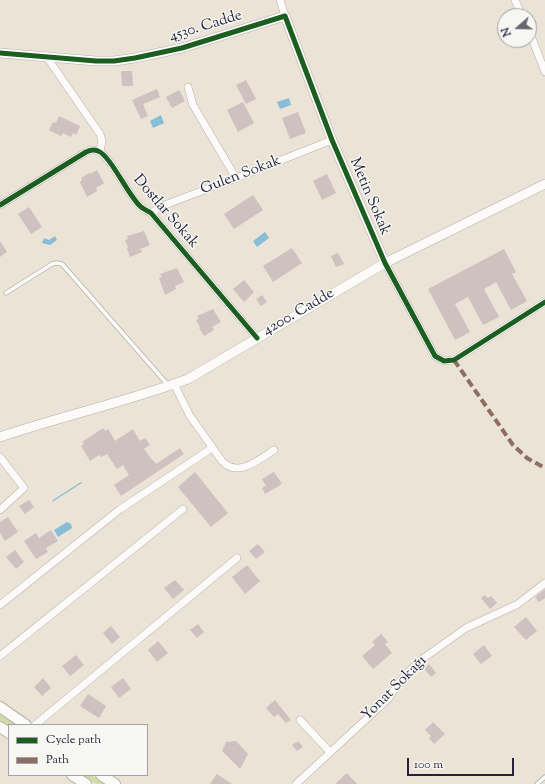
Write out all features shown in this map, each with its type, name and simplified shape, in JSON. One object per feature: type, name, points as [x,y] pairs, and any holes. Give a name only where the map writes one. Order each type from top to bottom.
[{"type":"main road","name":"4530. Cadde","points":[[0,52],[96,61],[114,61],[182,48],[285,16]]},
{"type":"main road","points":[[285,16],[332,140]]},
{"type":"main road","name":"Metin Sokak","points":[[332,140],[384,263]]},
{"type":"main road","name":"4200. Cadde","points":[[0,437],[188,379],[384,263],[545,184]]},
{"type":"main road","points":[[0,707],[25,724]]},
{"type":"main road","points":[[74,776],[86,784]]},
{"type":"main road","points":[[103,776],[115,784]]},
{"type":"street","points":[[280,0],[285,16]]},
{"type":"street","points":[[536,48],[545,72]]},
{"type":"street","points":[[0,204],[86,152],[94,149],[100,151],[102,141],[100,134],[46,56]]},
{"type":"street","points":[[188,87],[193,105],[236,178]]},
{"type":"street","name":"Gulen Sokak","points":[[151,212],[162,206],[332,140]]},
{"type":"street","name":"Dostlar Sokak","points":[[100,151],[106,157],[133,198],[141,207],[151,212],[257,338]]},
{"type":"street","points":[[384,263],[435,356],[444,361],[454,360],[545,302]]},
{"type":"street","points":[[171,385],[190,416],[225,464],[236,469],[242,468],[274,450]]},
{"type":"street","points":[[0,605],[119,510],[212,448]]},
{"type":"street","points":[[0,457],[24,488],[0,510]]},
{"type":"street","points":[[0,656],[183,509]]},
{"type":"street","points":[[37,724],[237,558]]},
{"type":"street","name":"Yonat Sokağı","points":[[296,784],[389,698],[397,685],[408,672],[422,660],[466,628],[518,604],[545,582]]},
{"type":"street","points":[[300,720],[330,752]]},
{"type":"lane","points":[[6,293],[52,264],[62,264],[171,385]]},
{"type":"lane","points":[[537,784],[545,777]]},
{"type":"green space","points":[[0,714],[15,724],[8,724],[8,725],[0,720]]},
{"type":"green space","points":[[84,776],[93,776],[105,784],[96,784]]},
{"type":"water","points":[[289,98],[291,105],[280,109],[277,102]]},
{"type":"water","points":[[161,115],[164,123],[153,128],[150,121]]},
{"type":"water","points":[[265,232],[269,238],[257,247],[253,241]]},
{"type":"water","points":[[55,236],[57,240],[50,245],[42,243],[44,238],[49,240]]},
{"type":"water","points":[[81,482],[82,483],[52,502],[53,500]]},
{"type":"water","points":[[67,522],[71,524],[72,528],[58,537],[54,530]]},
{"type":"building","points":[[121,71],[132,71],[133,86],[122,86]]},
{"type":"building","points":[[246,80],[256,99],[246,104],[236,85]]},
{"type":"building","points":[[157,89],[160,97],[143,104],[148,116],[141,119],[132,100]]},
{"type":"building","points":[[179,90],[185,101],[172,108],[166,97]]},
{"type":"building","points":[[243,102],[254,123],[238,132],[227,110]]},
{"type":"building","points":[[298,112],[306,133],[290,139],[282,118]]},
{"type":"building","points":[[59,116],[80,126],[76,135],[73,133],[71,137],[63,133],[61,136],[49,130],[53,122],[56,123]]},
{"type":"building","points":[[97,170],[104,183],[96,188],[97,191],[87,197],[80,182],[82,180],[81,178]]},
{"type":"building","points":[[327,174],[336,193],[322,200],[313,181]]},
{"type":"building","points":[[253,195],[263,210],[234,229],[224,214]]},
{"type":"building","points":[[29,207],[42,227],[31,234],[18,214]]},
{"type":"building","points":[[144,231],[150,245],[140,249],[142,252],[130,257],[125,240],[128,239],[127,236]]},
{"type":"building","points":[[0,241],[7,252],[0,257]]},
{"type":"building","points":[[292,248],[302,263],[273,282],[263,266]]},
{"type":"building","points":[[504,249],[516,272],[512,274],[527,301],[511,310],[496,282],[484,289],[499,317],[483,325],[468,297],[455,304],[470,332],[455,340],[428,289]]},
{"type":"building","points":[[338,253],[344,264],[336,267],[331,256]]},
{"type":"building","points":[[177,268],[184,282],[175,286],[176,289],[165,295],[159,278],[162,277],[160,274]]},
{"type":"building","points":[[244,280],[254,292],[244,302],[233,289]]},
{"type":"building","points":[[262,295],[267,302],[261,306],[256,299]]},
{"type":"building","points":[[213,309],[221,322],[212,327],[214,330],[204,336],[196,320],[199,319],[197,316]]},
{"type":"building","points":[[103,428],[105,431],[108,429],[115,441],[133,429],[140,441],[145,438],[150,445],[144,449],[156,464],[180,448],[184,454],[121,496],[114,485],[129,475],[123,465],[117,469],[107,454],[102,457],[99,455],[90,461],[81,446],[84,444],[82,442]]},
{"type":"building","points":[[195,472],[228,513],[211,527],[178,487]]},
{"type":"building","points":[[274,472],[282,484],[265,494],[262,488],[266,486],[262,479]]},
{"type":"building","points":[[29,500],[34,507],[25,514],[19,506]]},
{"type":"building","points":[[8,517],[18,532],[5,541],[0,533],[0,522]]},
{"type":"building","points":[[51,530],[58,541],[46,548],[48,552],[36,559],[24,541],[36,533],[39,538]]},
{"type":"building","points":[[258,544],[265,552],[256,559],[249,551]]},
{"type":"building","points":[[15,550],[24,562],[16,569],[6,557]]},
{"type":"building","points":[[247,565],[260,581],[245,594],[232,577]]},
{"type":"building","points":[[175,580],[184,590],[173,599],[164,588]]},
{"type":"building","points":[[545,589],[545,598],[539,602],[535,597]]},
{"type":"building","points":[[485,595],[488,598],[491,596],[497,603],[490,609],[481,598]]},
{"type":"building","points":[[526,617],[537,631],[526,640],[514,627]]},
{"type":"building","points":[[198,624],[204,632],[197,638],[190,630]]},
{"type":"building","points":[[111,626],[120,637],[112,644],[103,633]]},
{"type":"building","points":[[381,634],[388,642],[385,644],[392,653],[373,669],[362,656],[375,645],[372,642]]},
{"type":"building","points":[[158,641],[168,653],[157,662],[148,650]]},
{"type":"building","points":[[484,645],[492,656],[481,664],[473,654]]},
{"type":"building","points":[[76,655],[84,665],[70,676],[62,666]]},
{"type":"building","points":[[429,664],[436,673],[431,677],[424,669]]},
{"type":"building","points":[[43,678],[51,688],[42,696],[34,687]]},
{"type":"building","points":[[123,678],[131,689],[119,698],[111,687]]},
{"type":"building","points":[[88,694],[106,706],[99,718],[80,706]]},
{"type":"building","points":[[275,700],[291,720],[286,723],[278,714],[274,717],[266,708]]},
{"type":"building","points":[[433,722],[445,734],[434,744],[429,738],[431,736],[425,730]]},
{"type":"building","points":[[236,741],[248,754],[240,769],[222,751],[226,742]]},
{"type":"building","points":[[298,741],[303,747],[297,751],[292,745]]},
{"type":"building","points":[[347,773],[357,784],[335,784]]},
{"type":"building","points":[[217,774],[232,784],[210,784]]},
{"type":"marked path","points":[[454,360],[513,445],[527,458],[545,468]]},
{"type":"cycle path","points":[[0,53],[96,61],[114,61],[182,48],[285,16],[332,140],[385,263],[435,356],[444,361],[454,360],[545,302]]},
{"type":"cycle path","points":[[0,205],[86,152],[92,150],[98,151],[108,160],[135,201],[151,213],[257,338]]}]
